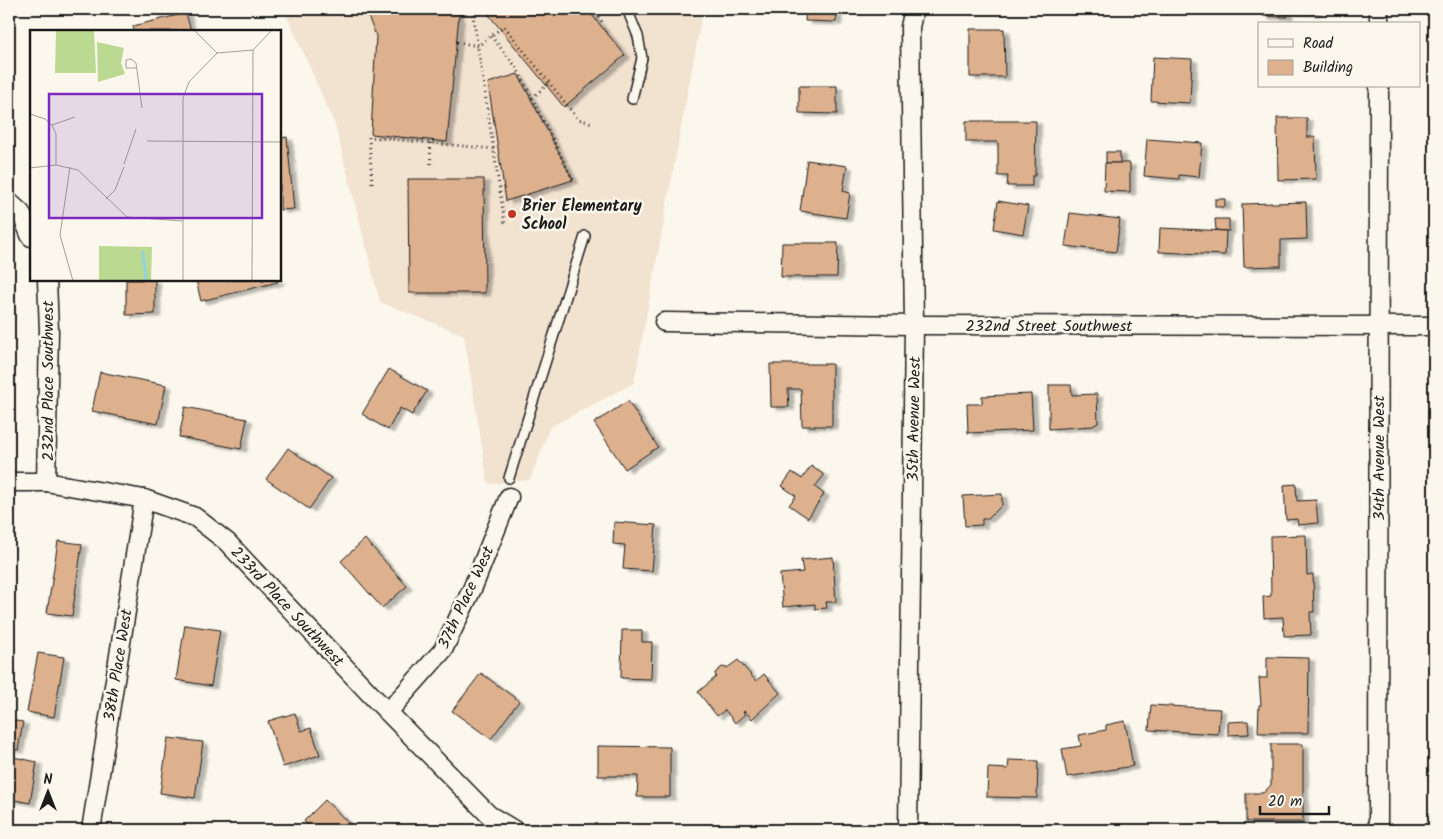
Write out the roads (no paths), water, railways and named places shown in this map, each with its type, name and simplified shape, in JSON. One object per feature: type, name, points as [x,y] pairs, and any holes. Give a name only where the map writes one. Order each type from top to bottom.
[{"type":"street","name":"35th Avenue West","points":[[908,830],[914,326],[910,27],[914,9]]},
{"type":"street","points":[[1378,9],[1378,22]]},
{"type":"street","name":"34th Avenue West","points":[[1378,88],[1378,830]]},
{"type":"street","points":[[20,208],[30,234]]},
{"type":"street","name":"232nd Place Southwest","points":[[46,482],[49,331],[47,281]]},
{"type":"street","name":"232nd Street Southwest","points":[[664,322],[914,326],[1434,326]]},
{"type":"street","name":"233rd Place Southwest","points":[[9,482],[46,482],[144,499],[195,518],[227,542],[388,712],[490,815],[514,830]]},
{"type":"street","name":"37th Place West","points":[[388,712],[443,650],[473,587],[509,497]]},
{"type":"street","name":"38th Place West","points":[[91,830],[144,499]]},
{"type":"lane","points":[[627,9],[638,36],[642,58],[632,99]]},
{"type":"lane","points":[[509,478],[585,236]]},
{"type":"place","name":"Brier Elementary School","points":[[512,214]]}]
